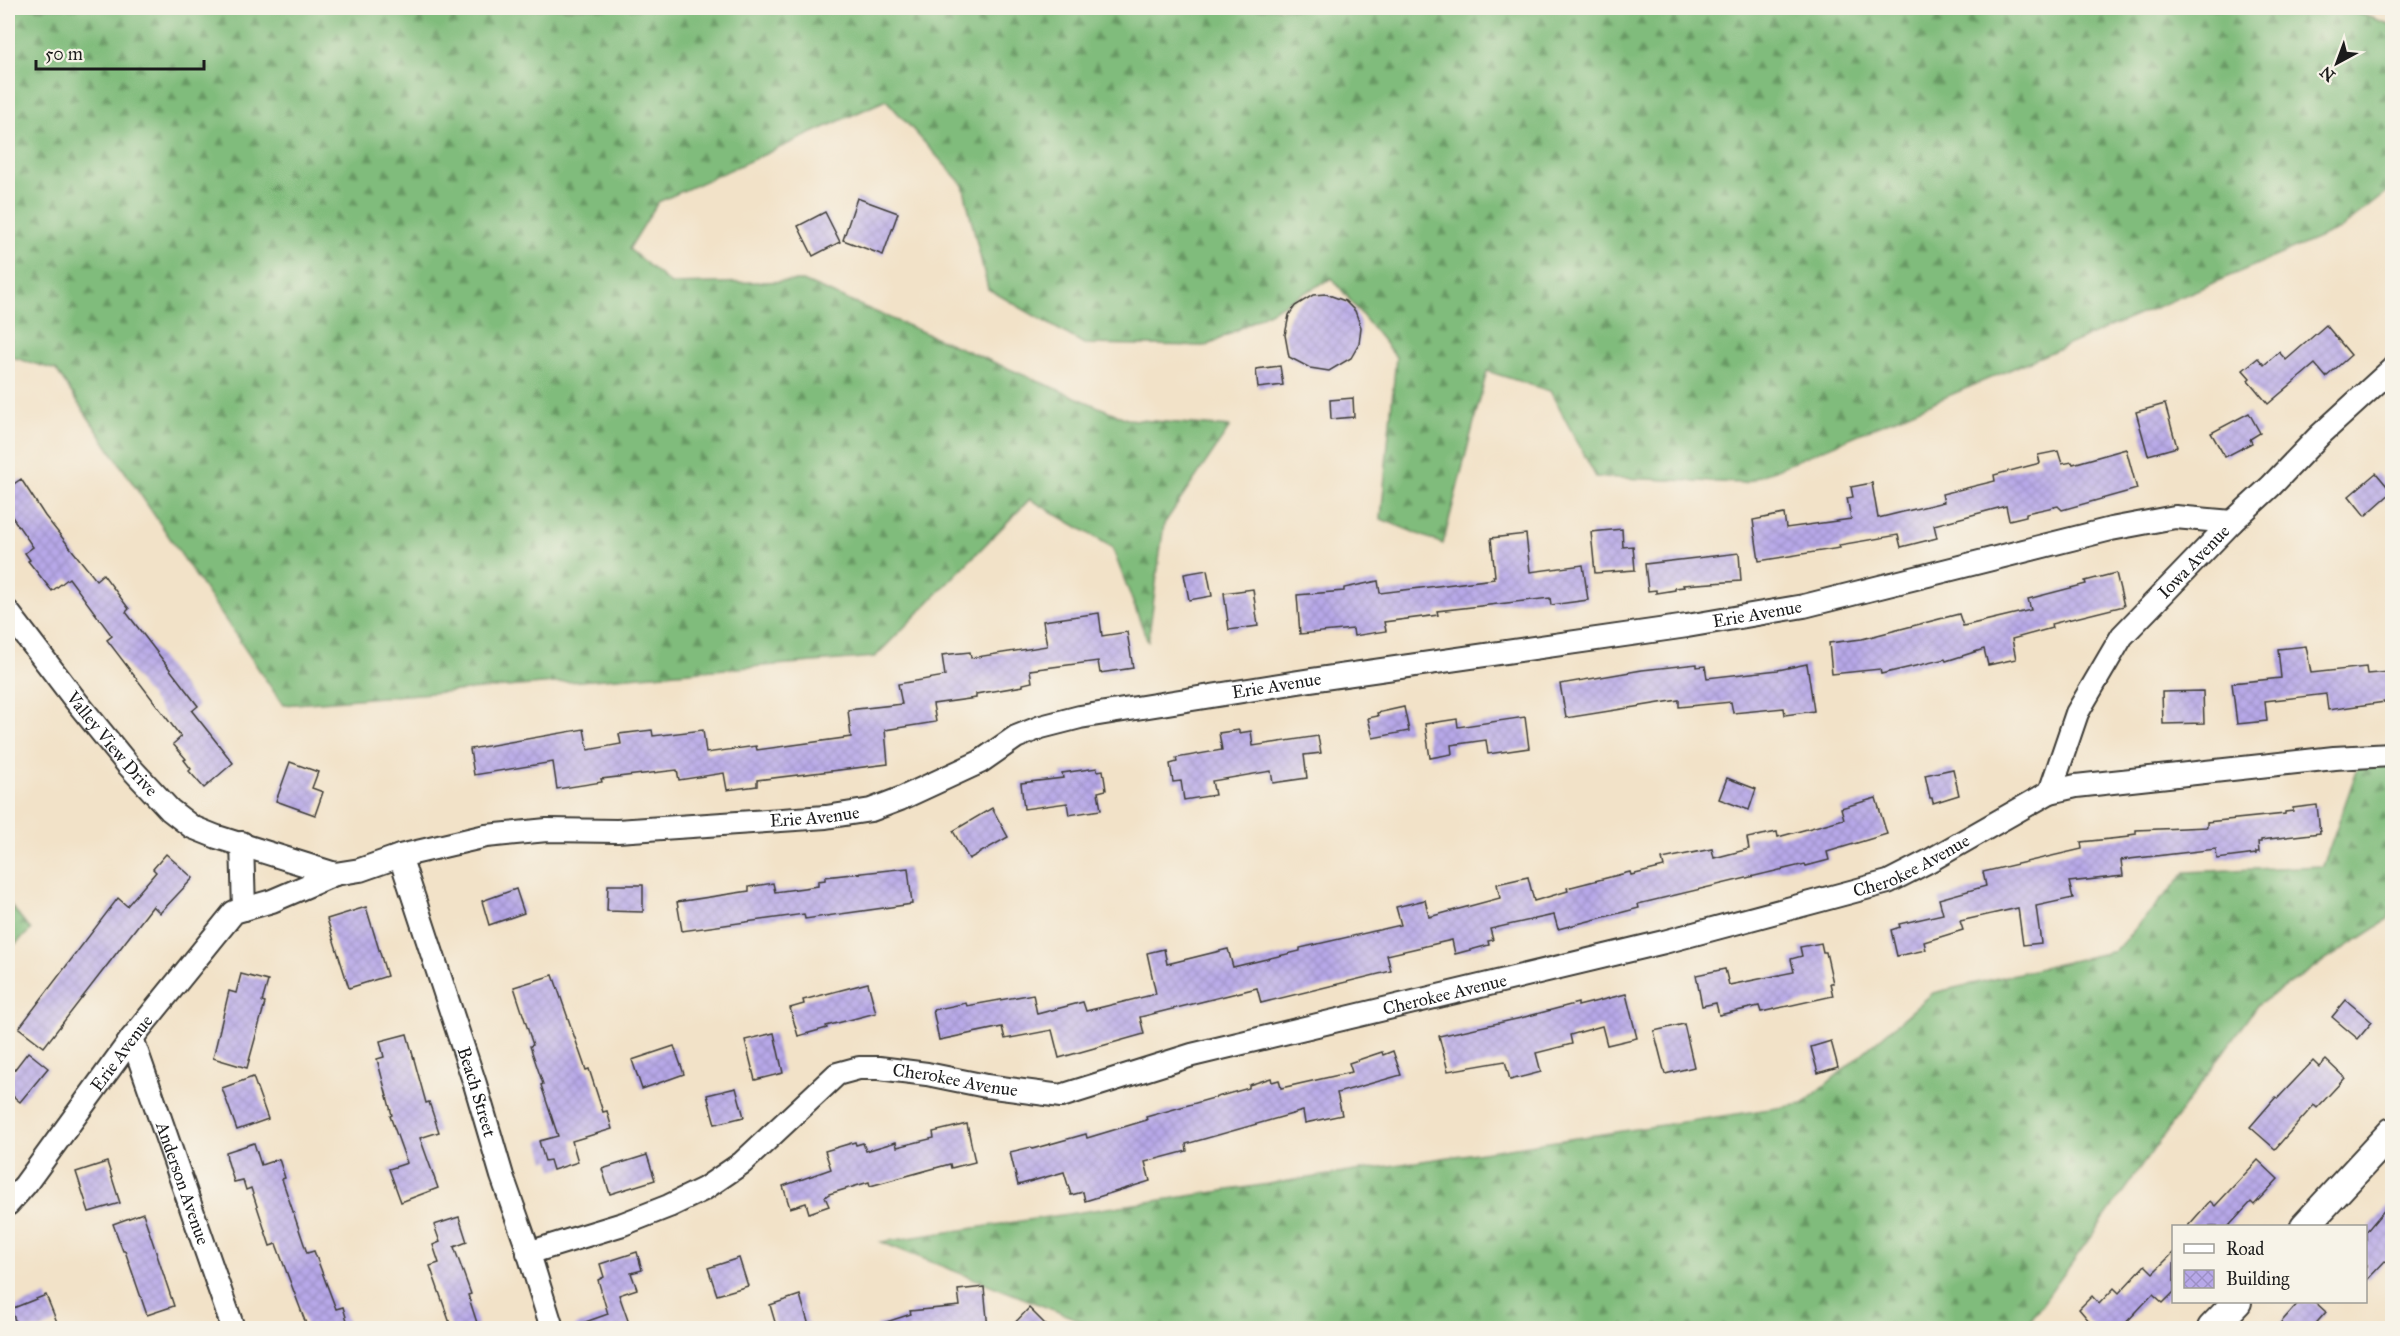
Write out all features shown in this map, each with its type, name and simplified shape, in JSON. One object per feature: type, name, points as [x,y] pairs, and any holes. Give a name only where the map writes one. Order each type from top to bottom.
[{"type":"street","name":"Iowa Avenue","points":[[2050,792],[2077,713],[2122,636],[2232,522],[2271,486],[2320,435],[2392,369]]},
{"type":"street","name":"Erie Avenue","points":[[8,1204],[25,1185],[132,1038],[234,912],[272,900],[335,874],[360,870],[400,856],[486,836],[526,832],[628,830],[826,817],[871,810],[980,762],[1016,738],[1041,727],[1080,717],[1311,680],[1675,628],[1804,606],[2111,529],[2175,517],[2232,522]]},
{"type":"street","name":"Valley View Drive","points":[[8,612],[83,710],[128,765],[170,810],[192,827],[242,843]]},
{"type":"street","name":"Cherokee Avenue","points":[[528,1253],[623,1224],[704,1189],[742,1162],[837,1074],[859,1068],[927,1074],[986,1086],[1062,1096],[1192,1055],[1653,945],[1888,882],[2050,792],[2076,786],[2334,758],[2392,754]]},
{"type":"street","name":"Erie Avenue","points":[[242,843],[335,874]]},
{"type":"street","points":[[242,843],[244,909]]},
{"type":"street","name":"Beach Street","points":[[400,856],[552,1329]]},
{"type":"street","name":"Anderson Avenue","points":[[132,1038],[233,1329]]},
{"type":"street","points":[[2307,1225],[2392,1132]]},
{"type":"street","points":[[2212,1329],[2236,1303]]},
{"type":"green space","points":[[8,8],[2343,8],[2389,24],[2392,23],[2392,188],[2340,229],[1744,483],[1596,477],[1550,391],[1487,371],[1443,544],[1381,519],[1396,357],[1332,278],[1207,346],[1084,344],[988,289],[963,185],[886,100],[658,202],[629,249],[671,284],[803,281],[1127,419],[1230,427],[1164,524],[1148,642],[1112,547],[1030,499],[875,657],[283,705],[56,370],[8,356]]},
{"type":"green space","points":[[2392,754],[2392,906],[2388,920],[2258,1004],[2025,1328],[1099,1328],[881,1242],[1803,1104],[1933,993],[2115,951],[2186,872],[2323,866],[2362,756]]},
{"type":"green space","points":[[8,902],[31,930],[8,950]]},
{"type":"building","points":[[857,198],[898,213],[883,255],[843,240]]},
{"type":"building","points":[[825,212],[840,242],[813,256],[798,226]]},
{"type":"building","points":[[1326,294],[1345,301],[1355,311],[1361,327],[1359,344],[1351,358],[1329,371],[1310,368],[1289,357],[1285,335],[1289,315],[1295,306],[1313,295]]},
{"type":"building","points":[[2326,325],[2351,355],[2326,377],[2315,364],[2268,404],[2248,380],[2250,378],[2243,370],[2258,358],[2264,365],[2279,352],[2286,360]]},
{"type":"building","points":[[1280,366],[1283,385],[1258,388],[1256,369]]},
{"type":"building","points":[[1353,398],[1354,417],[1331,419],[1330,400]]},
{"type":"building","points":[[2165,404],[2177,447],[2148,455],[2136,412]]},
{"type":"building","points":[[2249,413],[2260,433],[2250,439],[2252,443],[2225,457],[2211,433]]},
{"type":"building","points":[[2126,449],[2137,489],[2062,510],[2058,506],[2026,513],[2026,516],[2009,520],[2006,506],[1934,525],[1937,538],[1901,547],[1898,535],[1839,545],[1840,548],[1759,561],[1753,520],[1784,514],[1786,528],[1851,519],[1847,498],[1853,497],[1851,487],[1872,483],[1878,518],[1944,502],[1942,494],[1995,481],[1994,475],[2040,463],[2038,455],[2058,451],[2062,464],[2072,462],[2073,464]]},
{"type":"building","points":[[2376,473],[2392,492],[2365,516],[2349,496]]},
{"type":"building","points":[[21,479],[45,516],[96,580],[103,574],[129,609],[126,612],[198,706],[192,711],[233,763],[204,788],[189,771],[191,769],[184,760],[186,759],[173,744],[181,737],[107,640],[112,636],[69,578],[52,591],[28,561],[30,560],[25,553],[33,547],[8,511],[8,488]]},
{"type":"building","points":[[1622,529],[1623,547],[1633,546],[1635,570],[1595,573],[1591,532]]},
{"type":"building","points":[[1526,534],[1530,572],[1583,565],[1588,600],[1551,605],[1550,598],[1437,611],[1438,615],[1384,622],[1386,631],[1354,636],[1353,629],[1300,634],[1297,595],[1344,591],[1344,588],[1378,581],[1380,593],[1494,579],[1491,538]]},
{"type":"building","points":[[1739,553],[1741,581],[1683,585],[1684,587],[1675,588],[1675,590],[1656,593],[1656,590],[1648,591],[1645,564]]},
{"type":"building","points":[[1207,570],[1212,596],[1189,600],[1184,574]]},
{"type":"building","points":[[2116,573],[2124,606],[2051,624],[2052,628],[2012,639],[2016,659],[1988,665],[1984,649],[1946,661],[1945,659],[1881,674],[1880,669],[1832,674],[1829,643],[1862,639],[1959,614],[1963,626],[2031,610],[2028,599],[2086,584],[2085,581]]},
{"type":"building","points":[[1253,589],[1258,626],[1229,630],[1224,593]]},
{"type":"building","points":[[1099,613],[1102,636],[1127,632],[1133,668],[1100,673],[1098,661],[1030,670],[1032,682],[1023,684],[1023,686],[976,694],[976,698],[933,704],[936,722],[885,730],[888,764],[757,780],[757,786],[727,790],[724,773],[679,780],[677,770],[601,779],[602,782],[557,789],[553,762],[474,775],[470,749],[584,729],[588,750],[621,744],[619,734],[652,730],[653,736],[703,730],[706,753],[756,746],[757,750],[851,737],[848,710],[902,704],[898,684],[945,676],[942,655],[970,652],[971,658],[1047,646],[1043,621]]},
{"type":"building","points":[[2306,646],[2311,673],[2366,667],[2367,674],[2390,672],[2392,701],[2328,710],[2326,694],[2265,701],[2267,721],[2237,724],[2232,683],[2281,678],[2278,649]]},
{"type":"building","points":[[1697,664],[1697,667],[1705,666],[1707,678],[1778,670],[1807,664],[1814,711],[1785,715],[1784,708],[1733,713],[1731,702],[1679,707],[1679,700],[1566,718],[1560,684],[1642,670]]},
{"type":"building","points":[[2203,691],[2204,723],[2163,724],[2162,692]]},
{"type":"building","points":[[1404,707],[1409,731],[1373,738],[1368,718],[1378,716],[1377,713]]},
{"type":"building","points":[[1525,717],[1529,748],[1488,754],[1486,740],[1451,745],[1452,754],[1430,758],[1425,724],[1457,719],[1458,727]]},
{"type":"building","points":[[1239,730],[1239,733],[1251,731],[1253,746],[1318,736],[1321,753],[1304,755],[1307,778],[1273,783],[1271,771],[1212,781],[1215,795],[1184,800],[1181,781],[1173,782],[1170,764],[1177,762],[1176,758],[1222,750],[1219,733]]},
{"type":"building","points":[[290,762],[318,772],[312,788],[323,792],[315,815],[276,801]]},
{"type":"building","points":[[1097,768],[1097,771],[1103,770],[1106,790],[1098,792],[1101,810],[1069,815],[1067,803],[1024,809],[1021,783],[1063,778],[1062,773]]},
{"type":"building","points":[[1953,769],[1959,795],[1933,803],[1925,775]]},
{"type":"building","points":[[1727,778],[1756,789],[1749,810],[1719,799]]},
{"type":"building","points":[[1876,798],[1887,834],[1827,852],[1829,860],[1806,866],[1805,864],[1638,904],[1639,908],[1558,929],[1554,915],[1490,929],[1493,940],[1488,941],[1489,945],[1455,954],[1452,940],[1387,955],[1391,971],[1261,1003],[1257,988],[1140,1017],[1144,1034],[1059,1058],[1052,1030],[1005,1039],[1002,1027],[939,1040],[933,1010],[966,1003],[967,1006],[1033,994],[1037,1014],[1083,1002],[1086,1011],[1156,994],[1147,953],[1164,949],[1167,964],[1228,949],[1233,967],[1300,951],[1300,948],[1401,925],[1396,907],[1425,900],[1429,917],[1500,898],[1497,884],[1528,877],[1534,901],[1568,891],[1567,888],[1630,872],[1631,875],[1664,867],[1662,859],[1712,849],[1714,858],[1749,849],[1747,838],[1777,832],[1778,837],[1844,819],[1841,808]]},
{"type":"building","points":[[2317,805],[2320,833],[2261,840],[2258,842],[2259,852],[2256,854],[2217,859],[2216,849],[2121,860],[2123,876],[2069,882],[2073,898],[2036,906],[2041,943],[2023,945],[2018,908],[1960,921],[1963,930],[1924,942],[1926,950],[1897,956],[1891,930],[1900,927],[1899,924],[1943,914],[1939,899],[1986,886],[1983,872],[2082,849],[2081,842],[2129,837],[2129,835],[2136,834],[2136,830],[2207,827],[2207,822],[2285,814],[2285,812],[2293,811],[2293,808]]},
{"type":"building","points":[[992,808],[1008,837],[969,859],[953,831]]},
{"type":"building","points":[[166,854],[193,878],[160,913],[153,906],[44,1047],[19,1028],[118,898],[127,906],[156,872],[153,869]]},
{"type":"building","points":[[908,868],[912,904],[805,919],[804,914],[682,931],[677,902],[749,891],[749,887],[773,883],[775,892],[818,886],[818,881],[825,880],[825,877]]},
{"type":"building","points":[[608,885],[643,885],[643,912],[607,911]]},
{"type":"building","points":[[516,889],[524,913],[489,925],[482,901]]},
{"type":"building","points":[[366,907],[387,976],[349,988],[327,919]]},
{"type":"building","points":[[1821,943],[1823,952],[1826,952],[1833,983],[1830,983],[1833,996],[1761,1012],[1759,1006],[1719,1015],[1716,1003],[1702,1006],[1696,975],[1725,969],[1729,985],[1794,972],[1791,959],[1802,956],[1800,947]]},
{"type":"building","points":[[241,974],[268,981],[262,1002],[265,1003],[247,1068],[213,1058],[229,991],[236,993]]},
{"type":"building","points":[[553,975],[586,1070],[589,1069],[603,1112],[607,1111],[612,1129],[572,1141],[578,1162],[553,1170],[550,1160],[545,1161],[539,1141],[558,1136],[541,1085],[543,1084],[530,1046],[533,1045],[514,987]]},
{"type":"building","points":[[868,983],[876,1013],[798,1036],[790,1008],[804,1004],[803,1000]]},
{"type":"building","points":[[1626,994],[1637,1038],[1607,1045],[1602,1026],[1570,1035],[1572,1044],[1536,1053],[1541,1072],[1510,1080],[1505,1061],[1448,1071],[1439,1036]]},
{"type":"building","points":[[2346,1000],[2372,1022],[2358,1039],[2332,1017]]},
{"type":"building","points":[[1684,1024],[1694,1067],[1665,1074],[1654,1031]]},
{"type":"building","points":[[774,1033],[783,1073],[755,1080],[745,1040]]},
{"type":"building","points":[[407,1034],[426,1103],[429,1102],[439,1132],[420,1138],[438,1188],[401,1202],[389,1169],[407,1163],[390,1116],[392,1115],[377,1059],[384,1057],[380,1041]]},
{"type":"building","points":[[1831,1041],[1838,1067],[1818,1073],[1811,1047]]},
{"type":"building","points":[[674,1046],[684,1074],[642,1089],[632,1060]]},
{"type":"building","points":[[1393,1051],[1401,1075],[1337,1093],[1342,1115],[1305,1123],[1303,1111],[1186,1144],[1187,1151],[1145,1162],[1150,1181],[1085,1201],[1083,1192],[1071,1195],[1064,1172],[1018,1185],[1010,1152],[1031,1147],[1032,1149],[1086,1134],[1087,1138],[1147,1120],[1146,1117],[1249,1088],[1249,1085],[1271,1078],[1272,1082],[1279,1080],[1281,1088],[1352,1072],[1349,1063],[1382,1052],[1383,1055]]},
{"type":"building","points":[[28,1052],[48,1068],[20,1102],[8,1092],[8,1078]]},
{"type":"building","points":[[2326,1060],[2345,1078],[2317,1108],[2314,1105],[2275,1149],[2250,1127],[2276,1097],[2278,1098],[2313,1061],[2319,1067]]},
{"type":"building","points":[[253,1077],[268,1119],[237,1130],[222,1088]]},
{"type":"building","points":[[736,1088],[744,1117],[715,1124],[707,1095]]},
{"type":"building","points":[[967,1124],[975,1162],[951,1168],[950,1164],[870,1186],[869,1182],[829,1194],[825,1197],[829,1206],[809,1213],[806,1203],[790,1208],[783,1186],[831,1169],[825,1151],[855,1142],[856,1145],[863,1143],[866,1151],[896,1142],[897,1147],[934,1138],[933,1132]]},
{"type":"building","points":[[254,1143],[261,1165],[279,1159],[285,1178],[282,1179],[307,1253],[314,1251],[336,1309],[343,1307],[348,1324],[331,1329],[308,1329],[276,1244],[270,1246],[251,1188],[246,1190],[243,1180],[234,1182],[227,1159],[226,1152]]},
{"type":"building","points":[[647,1155],[655,1180],[610,1194],[602,1169]]},
{"type":"building","points":[[2258,1160],[2278,1179],[2254,1205],[2251,1202],[2230,1225],[2189,1225],[2210,1201],[2215,1206]]},
{"type":"building","points":[[107,1162],[120,1203],[89,1212],[76,1172]]},
{"type":"building","points":[[2392,1201],[2392,1268],[2385,1261],[2367,1280],[2367,1231]]},
{"type":"building","points":[[143,1213],[174,1306],[147,1315],[113,1224]]},
{"type":"building","points":[[459,1217],[467,1242],[454,1247],[471,1294],[468,1295],[479,1329],[452,1329],[430,1266],[439,1263],[433,1245],[440,1242],[434,1225]]},
{"type":"building","points":[[637,1252],[642,1270],[631,1273],[637,1289],[619,1295],[631,1329],[575,1329],[574,1326],[608,1314],[598,1280],[604,1277],[600,1264]]},
{"type":"building","points":[[2172,1254],[2172,1294],[2163,1303],[2153,1294],[2120,1329],[2096,1329],[2079,1309],[2092,1296],[2099,1304],[2114,1288],[2119,1293],[2145,1265],[2153,1273]]},
{"type":"building","points":[[739,1258],[748,1286],[717,1295],[708,1268]]},
{"type":"building","points":[[984,1287],[988,1329],[877,1329],[877,1325],[911,1314],[910,1311],[960,1306],[958,1290]]},
{"type":"building","points":[[46,1295],[57,1322],[41,1329],[18,1329],[11,1309]]},
{"type":"building","points":[[800,1295],[810,1329],[777,1329],[770,1305]]},
{"type":"building","points":[[2298,1303],[2316,1303],[2326,1312],[2311,1329],[2275,1329]]},
{"type":"building","points":[[1029,1308],[1050,1329],[1009,1329]]}]
